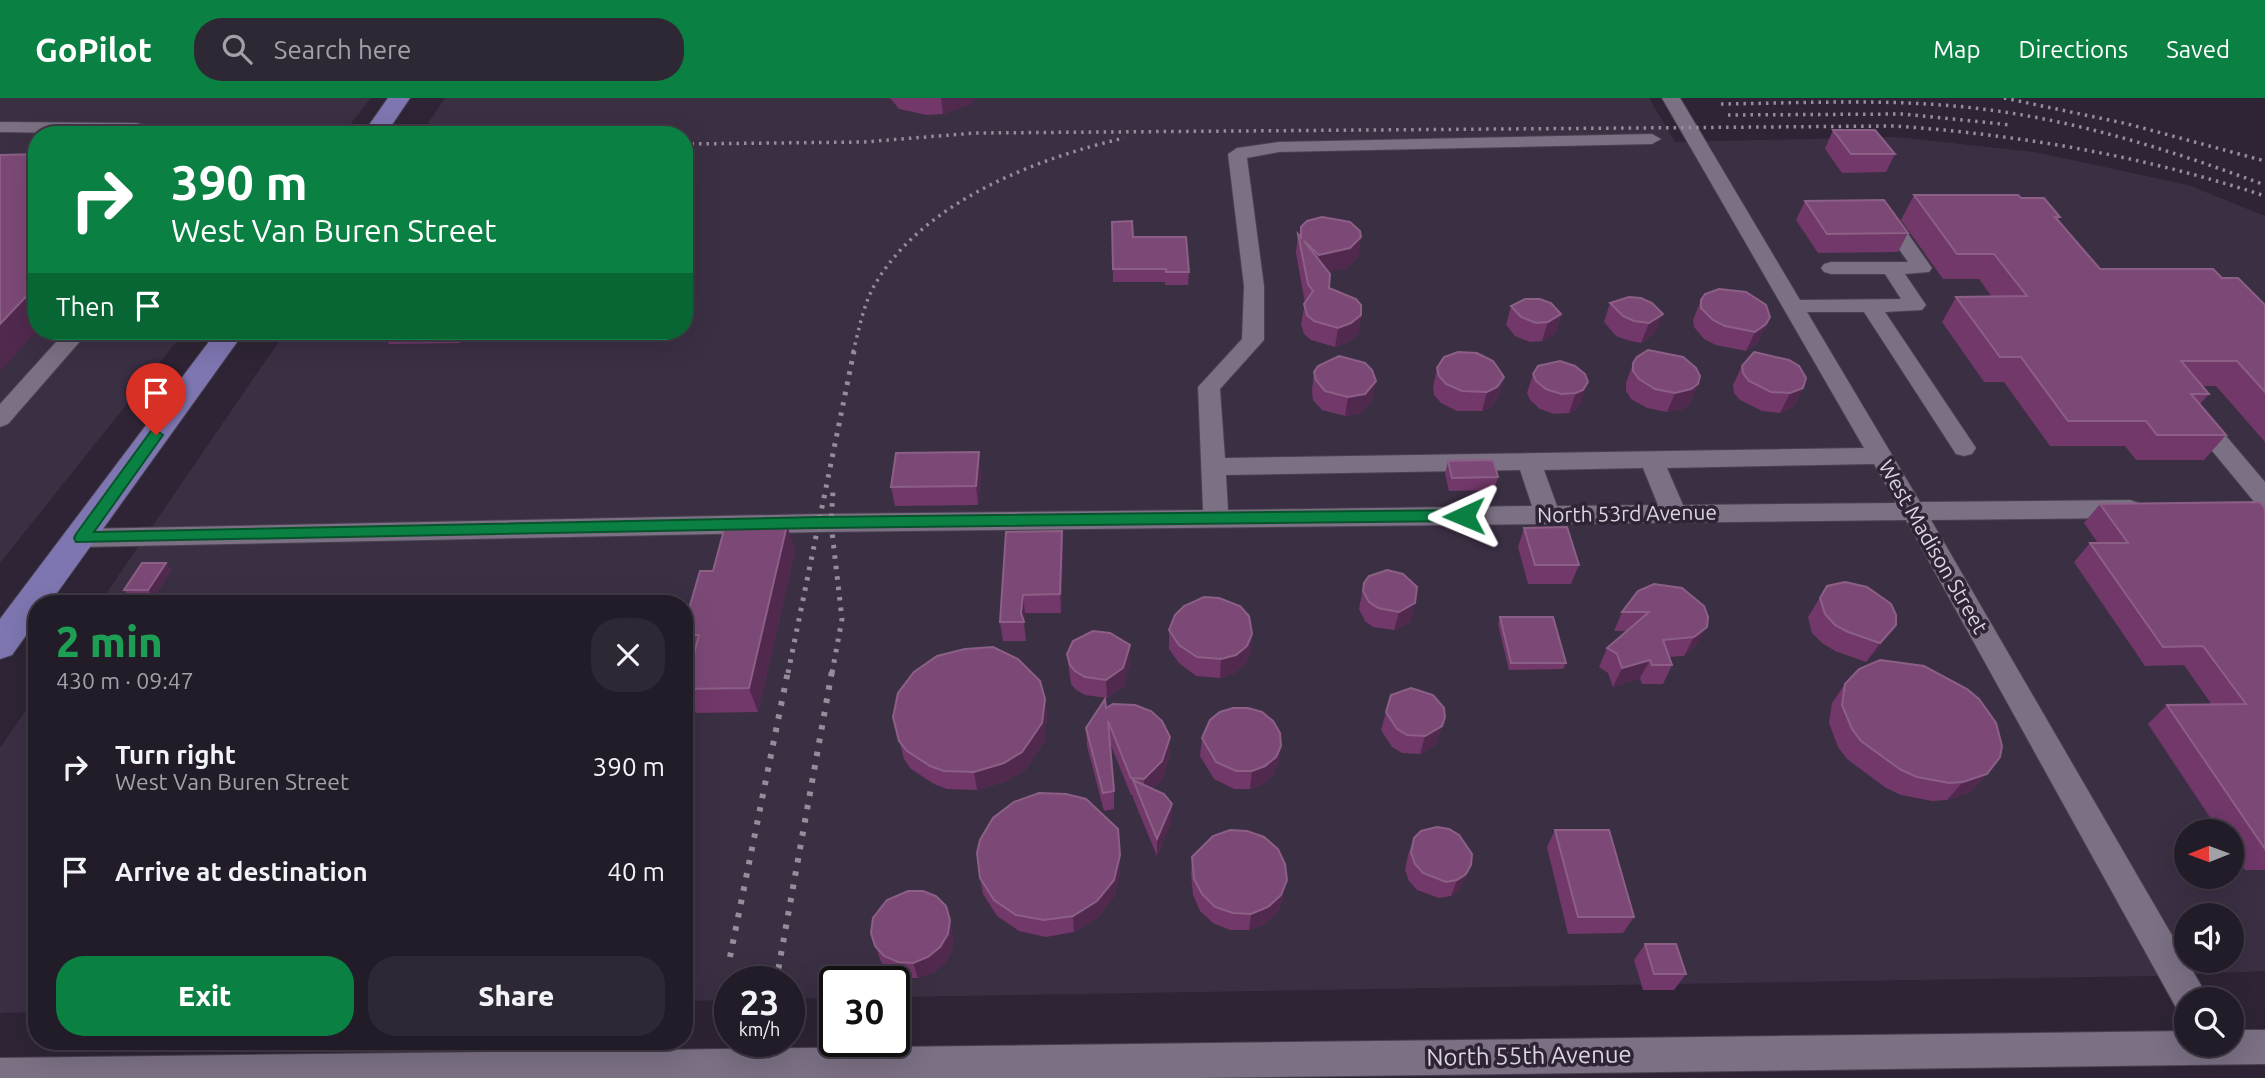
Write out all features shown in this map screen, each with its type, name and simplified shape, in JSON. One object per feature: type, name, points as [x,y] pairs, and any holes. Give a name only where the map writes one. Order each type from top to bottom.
[{"type":"main road","points":[[379,126],[399,98]]},
{"type":"main road","points":[[38,595],[224,340]]},
{"type":"main road","points":[[0,645],[28,608]]},
{"type":"street","name":"West Madison Street","points":[[1671,98],[1913,511],[2183,987]]},
{"type":"street","points":[[0,127],[28,127]]},
{"type":"street","points":[[1216,519],[1209,387],[1253,340],[1254,286],[1237,154],[1279,147],[1652,139]]},
{"type":"street","points":[[1831,268],[1922,268],[1885,215]]},
{"type":"street","points":[[1793,306],[1914,305],[1891,268]]},
{"type":"street","points":[[1870,306],[1964,448]]},
{"type":"street","points":[[0,419],[70,340]]},
{"type":"street","points":[[2207,429],[2265,498]]},
{"type":"street","points":[[1212,467],[1880,456]]},
{"type":"street","points":[[1652,461],[1674,514]]},
{"type":"street","points":[[1530,463],[1547,515]]},
{"type":"street","points":[[2238,507],[2265,507]]},
{"type":"street","name":"North 53rd Avenue","points":[[81,538],[819,523],[2155,509]]},
{"type":"street","name":"North 55th Avenue","points":[[0,1076],[1296,1069],[2174,1047]]},
{"type":"street","name":"North 55th Avenue","points":[[2244,1047],[2265,1047]]},
{"type":"shaded area","points":[[0,98],[371,98],[349,126],[28,126],[28,340],[178,340],[0,563]]},
{"type":"shaded area","points":[[445,98],[1649,98],[1675,142],[1896,137],[2035,152],[2188,185],[2265,216],[2265,971],[2244,972],[2244,903],[2174,903],[2174,973],[2221,973],[910,997],[910,966],[819,966],[819,998],[805,999],[805,966],[714,966],[714,1000],[693,1001],[693,595],[105,595],[280,340],[693,340],[693,126],[426,126]]},
{"type":"shaded area","points":[[28,707],[28,1012],[0,1013],[0,748]]},
{"type":"building","points":[[1833,130],[1875,130],[1895,154],[1851,154]]},
{"type":"building","points":[[28,154],[28,294],[0,324],[0,155]]},
{"type":"building","points":[[1914,195],[2018,195],[2021,198],[2044,198],[2060,217],[2055,217],[2100,269],[2213,269],[2222,278],[2238,278],[2265,305],[2265,392],[2237,361],[2181,361],[2209,394],[2191,394],[2226,435],[2157,435],[2146,421],[2068,421],[2021,357],[2000,357],[1956,297],[2027,296],[1994,254],[1957,254]]},
{"type":"building","points":[[1884,200],[1908,233],[1827,234],[1805,201]]},
{"type":"building","points":[[1322,217],[1350,222],[1360,231],[1361,237],[1350,248],[1319,255],[1304,241],[1330,274],[1329,288],[1356,299],[1361,305],[1361,315],[1338,328],[1314,321],[1307,315],[1304,304],[1313,291],[1308,284],[1298,234],[1301,237],[1301,227],[1307,221]]},
{"type":"building","points":[[1132,221],[1133,237],[1186,237],[1189,272],[1113,269],[1112,222]]},
{"type":"building","points":[[1719,289],[1746,292],[1766,305],[1770,317],[1766,324],[1755,332],[1725,326],[1713,320],[1701,308],[1701,300],[1705,294]]},
{"type":"building","points":[[1629,297],[1652,303],[1663,314],[1649,323],[1634,321],[1623,316],[1610,303]]},
{"type":"building","points":[[1525,299],[1540,299],[1551,303],[1561,314],[1548,322],[1536,323],[1521,317],[1511,306]]},
{"type":"building","points":[[1648,350],[1683,357],[1696,368],[1700,376],[1698,384],[1691,389],[1675,393],[1655,389],[1639,379],[1633,371],[1633,363]]},
{"type":"building","points":[[1458,352],[1477,353],[1493,361],[1504,377],[1497,387],[1487,392],[1462,391],[1446,384],[1439,376],[1437,368],[1444,357]]},
{"type":"building","points":[[1754,352],[1789,360],[1799,366],[1806,378],[1803,388],[1790,393],[1771,392],[1749,381],[1742,366]]},
{"type":"building","points":[[1339,356],[1365,363],[1372,370],[1376,381],[1365,394],[1348,397],[1325,391],[1316,380],[1314,372],[1318,366]]},
{"type":"building","points":[[1560,361],[1575,366],[1585,374],[1588,382],[1583,390],[1561,394],[1546,389],[1536,381],[1533,374],[1538,366]]},
{"type":"building","points":[[979,452],[976,486],[891,487],[896,453]]},
{"type":"building","points":[[1493,460],[1498,477],[1452,478],[1448,461]]},
{"type":"building","points":[[2260,502],[2265,509],[2265,849],[2167,705],[2246,704],[2203,646],[2163,647],[2090,543],[2128,543],[2100,504]]},
{"type":"building","points":[[787,525],[749,688],[693,689],[693,658],[699,635],[693,635],[693,595],[700,571],[713,571],[725,526]]},
{"type":"building","points":[[1567,527],[1579,565],[1535,565],[1524,528]]},
{"type":"building","points":[[1062,531],[1060,594],[1023,595],[1021,613],[1024,622],[1000,622],[1006,532]]},
{"type":"building","points":[[142,563],[166,563],[148,590],[124,590]]},
{"type":"building","points":[[1387,570],[1403,574],[1417,587],[1415,603],[1399,612],[1378,608],[1369,602],[1363,591],[1369,576]]},
{"type":"building","points":[[1845,582],[1867,587],[1891,604],[1896,615],[1896,625],[1880,643],[1848,632],[1835,625],[1825,614],[1820,598],[1827,586]]},
{"type":"building","points":[[1654,584],[1682,588],[1704,606],[1708,617],[1707,627],[1694,637],[1663,640],[1672,665],[1652,665],[1650,660],[1622,668],[1617,654],[1607,648],[1649,612],[1622,612],[1638,591]]},
{"type":"building","points":[[1204,597],[1219,598],[1240,606],[1249,616],[1252,634],[1247,646],[1236,655],[1221,659],[1197,657],[1179,645],[1169,630],[1175,615],[1184,606]]},
{"type":"building","points":[[1500,617],[1553,617],[1566,663],[1511,663]]},
{"type":"building","points":[[1093,631],[1110,633],[1130,645],[1123,668],[1106,680],[1085,677],[1075,671],[1067,654],[1073,641]]},
{"type":"building","points":[[993,647],[1018,659],[1040,681],[1045,699],[1042,723],[1022,752],[1004,763],[974,772],[944,771],[930,766],[907,751],[899,741],[893,717],[898,693],[914,672],[937,656],[965,649]]},
{"type":"building","points":[[1880,660],[1924,666],[1967,689],[1979,699],[1996,723],[2002,746],[2000,757],[1987,774],[1963,782],[1949,783],[1917,777],[1901,770],[1861,741],[1852,729],[1842,705],[1845,684],[1859,669]]},
{"type":"building","points":[[1411,688],[1433,695],[1444,708],[1442,726],[1425,736],[1407,735],[1397,729],[1386,712],[1391,695]]},
{"type":"building","points":[[1105,699],[1106,708],[1113,704],[1135,705],[1151,711],[1162,721],[1170,737],[1162,761],[1144,779],[1131,778],[1108,721],[1114,791],[1103,793],[1086,728]]},
{"type":"building","points":[[1233,708],[1262,712],[1273,721],[1280,733],[1281,746],[1276,757],[1265,766],[1252,771],[1236,771],[1216,762],[1202,738],[1210,720],[1220,712]]},
{"type":"building","points":[[1133,780],[1164,794],[1172,804],[1157,839]]},
{"type":"building","points":[[1039,793],[1066,794],[1086,799],[1118,829],[1120,855],[1114,880],[1097,901],[1073,916],[1044,920],[1016,915],[994,900],[980,878],[977,853],[980,840],[993,818],[1014,802]]},
{"type":"building","points":[[1437,827],[1449,829],[1459,835],[1472,854],[1471,865],[1466,874],[1457,880],[1446,882],[1423,873],[1415,864],[1411,853],[1414,838],[1421,831]]},
{"type":"building","points":[[1230,830],[1247,831],[1264,837],[1278,849],[1285,864],[1287,880],[1281,895],[1268,907],[1251,914],[1233,913],[1215,907],[1202,894],[1194,879],[1192,857],[1213,836]]},
{"type":"building","points":[[1555,830],[1609,830],[1634,917],[1578,917]]},
{"type":"building","points":[[908,891],[923,891],[936,896],[946,906],[950,920],[948,934],[940,947],[928,957],[913,963],[898,962],[884,956],[875,946],[871,933],[873,918],[887,900]]},
{"type":"building","points":[[1645,944],[1676,944],[1686,974],[1654,974]]},
{"type":"railway","points":[[2004,98],[2128,124],[2265,161]]},
{"type":"railway","points":[[1721,104],[1917,103],[2019,114],[2126,139],[2265,185]]},
{"type":"railway","points":[[1728,115],[1903,114],[2011,125]]},
{"type":"railway","points":[[693,144],[864,142],[975,133],[1895,126],[1989,135],[2082,149],[2174,169],[2265,196]]},
{"type":"railway","points":[[853,352],[864,310],[874,286],[895,256],[921,230],[984,188],[1018,172],[1054,158],[1124,138]]},
{"type":"railway","points":[[788,673],[854,351]]},
{"type":"railway","points":[[832,673],[842,619],[831,523],[833,491]]},
{"type":"railway","points":[[730,957],[788,671]]},
{"type":"railway","points":[[779,966],[832,671]]},
{"type":"route","points":[[156,435],[81,538],[819,523],[1464,516]]}]
